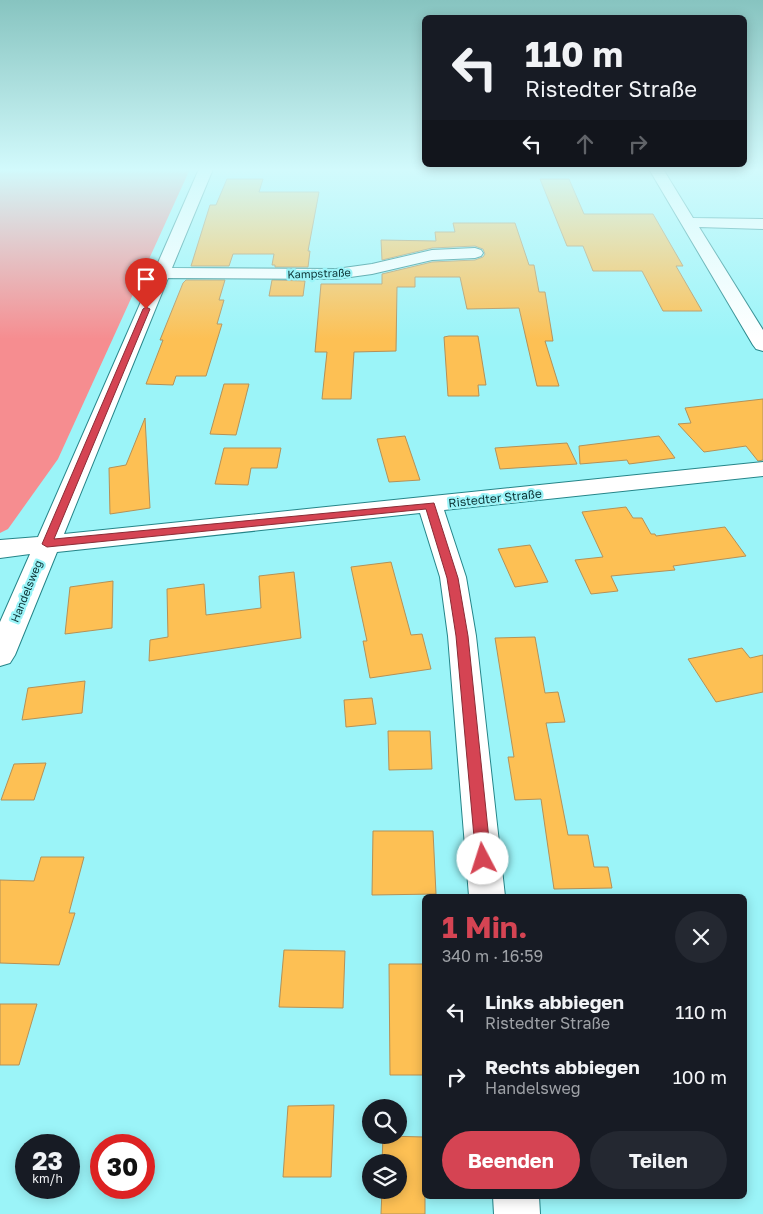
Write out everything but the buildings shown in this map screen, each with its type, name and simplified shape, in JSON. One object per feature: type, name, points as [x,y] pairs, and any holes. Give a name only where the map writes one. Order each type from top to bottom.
[{"type":"street","name":"Handelsweg","points":[[0,655],[182,226]]},
{"type":"street","points":[[690,226],[763,345]]},
{"type":"street","name":"Kampstraße","points":[[162,273],[336,274],[372,269],[432,255],[475,253]]},
{"type":"street","name":"Ristedter Straße","points":[[0,549],[763,470]]},
{"type":"street","points":[[430,505],[453,578],[462,636],[487,894]]},
{"type":"street","points":[[516,1199],[517,1214]]},
{"type":"shaded area","points":[[0,226],[164,226],[58,459],[8,529],[0,533]]},
{"type":"route","points":[[146,309],[47,544],[430,505],[453,578],[462,636],[483,859]]}]
